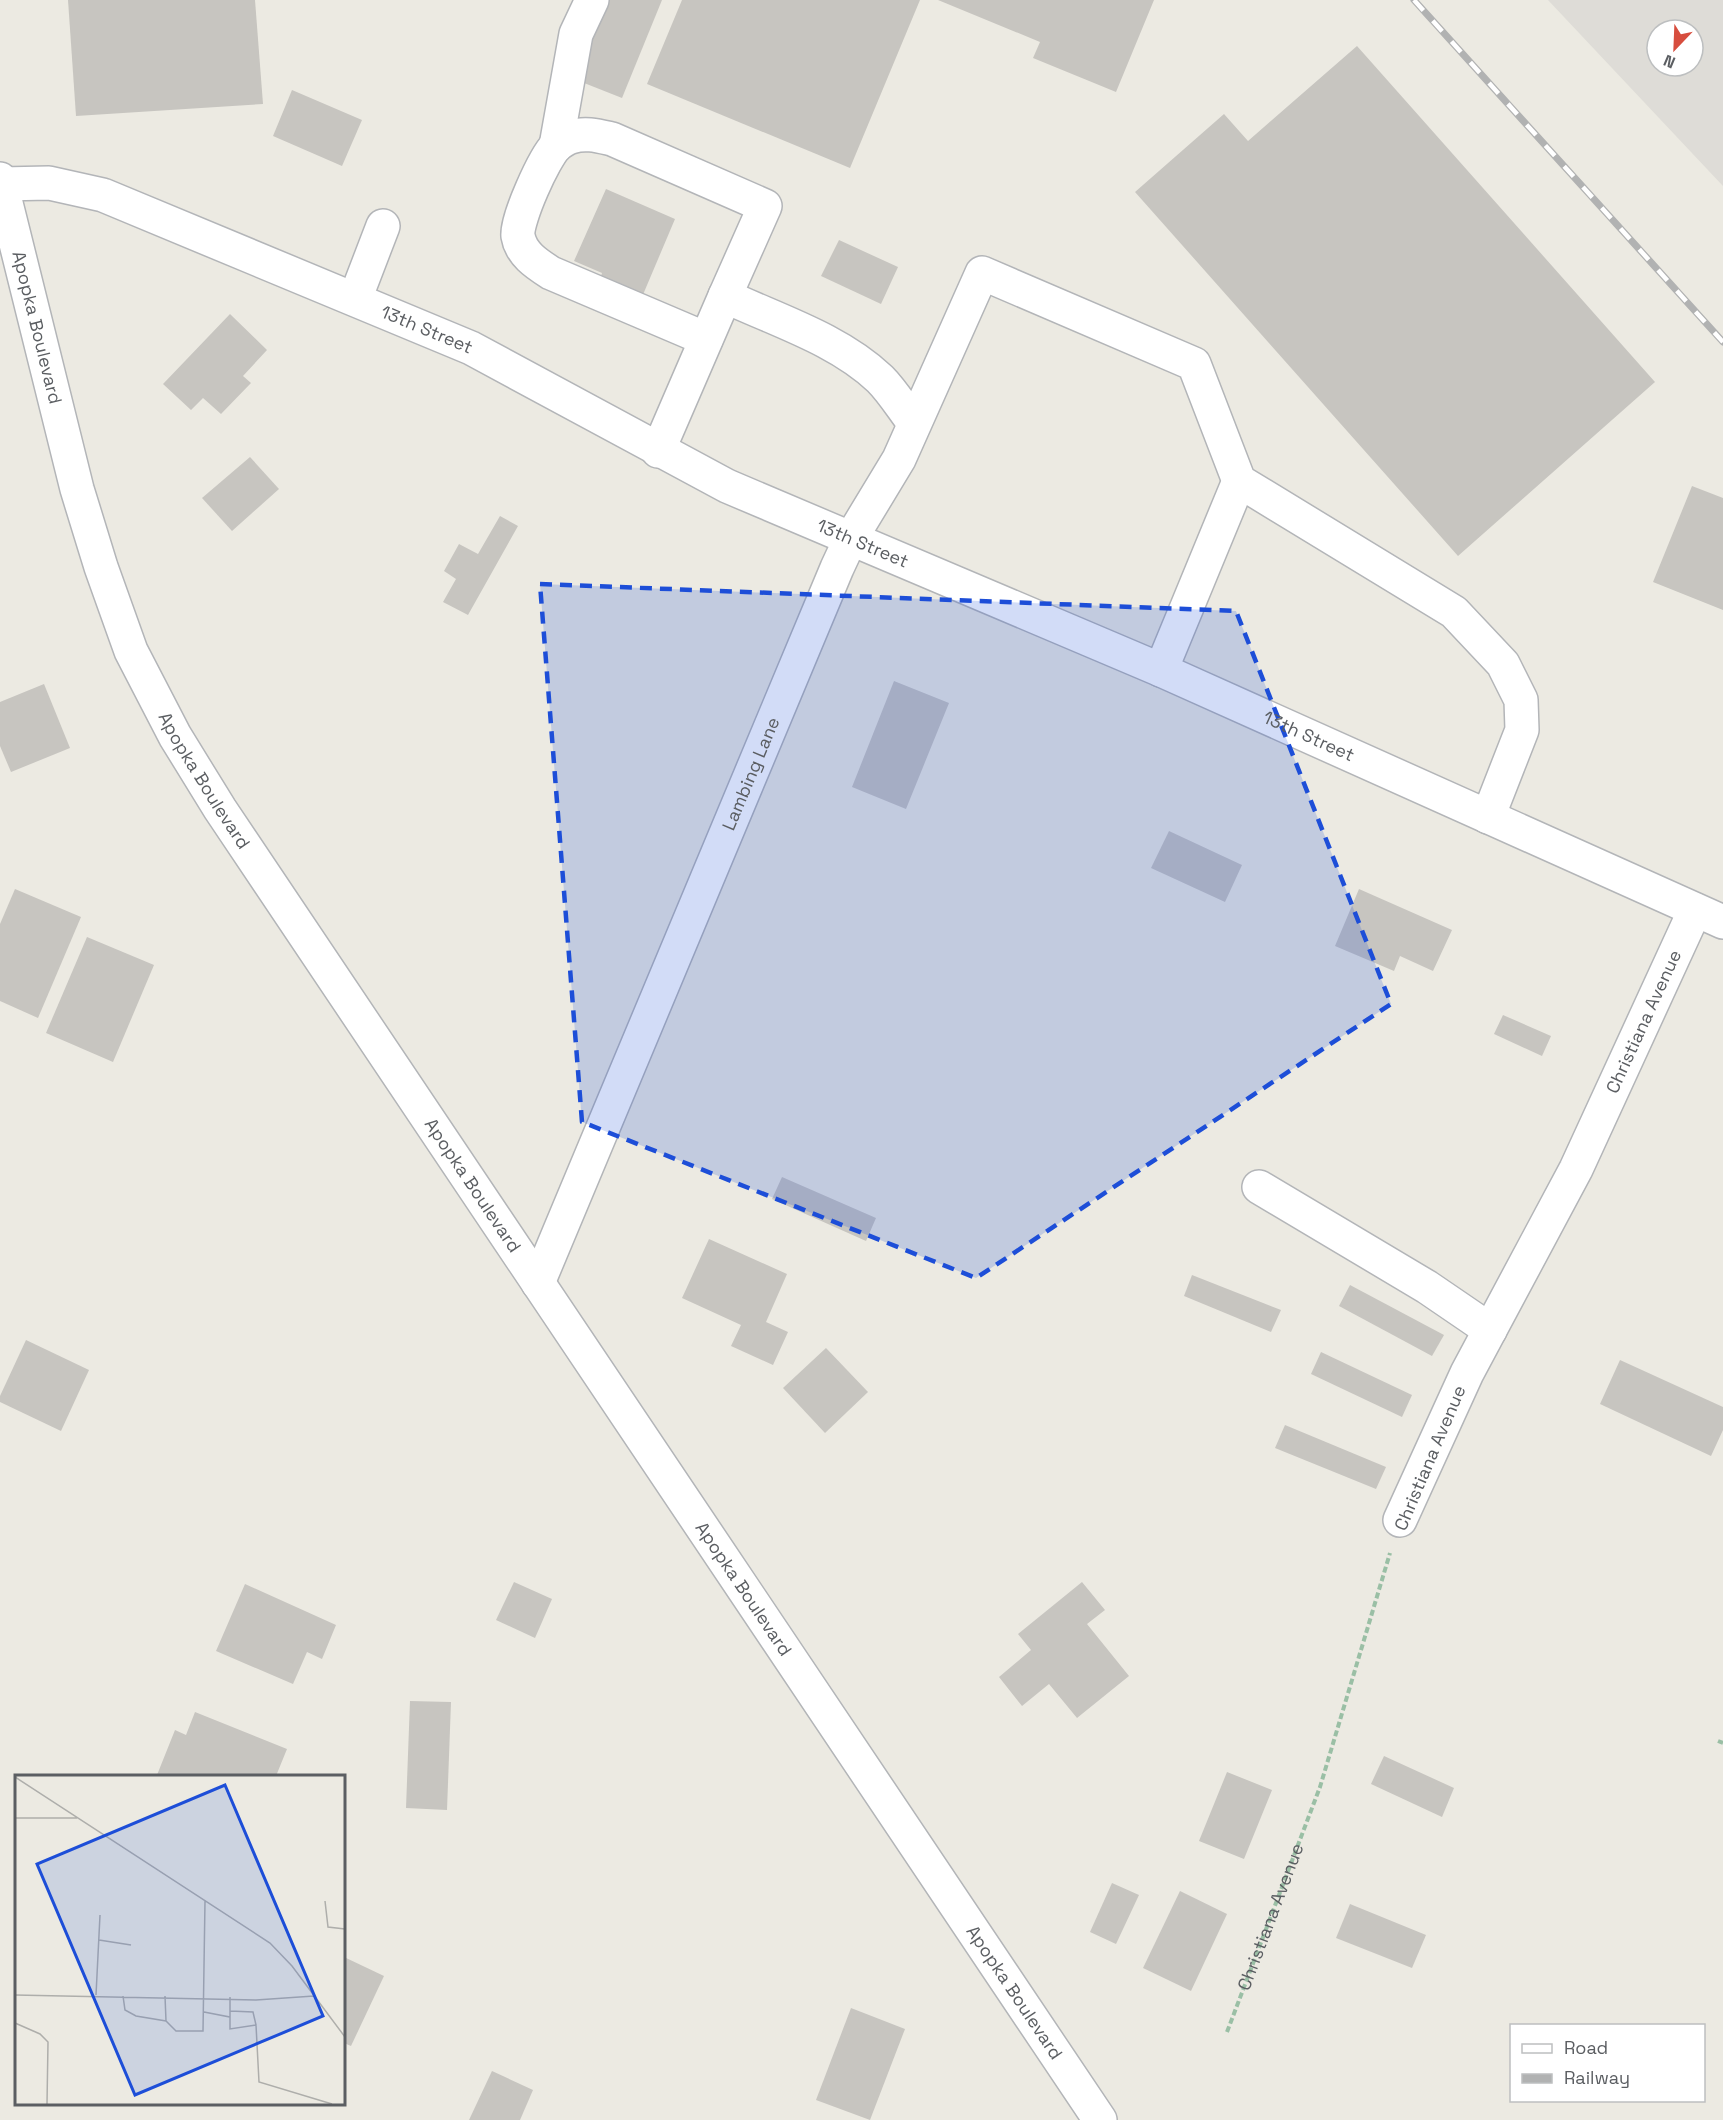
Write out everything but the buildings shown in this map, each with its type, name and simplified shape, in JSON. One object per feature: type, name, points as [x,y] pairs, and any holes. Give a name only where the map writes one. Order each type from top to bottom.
[{"type":"street","points":[[592,0],[576,34],[556,146],[546,162],[522,216],[518,235],[533,262],[551,273],[706,339]]},
{"type":"street","points":[[556,146],[571,137],[591,135],[612,140],[765,206],[658,451]]},
{"type":"street","name":"13th Street","points":[[1,181],[49,183],[103,195],[471,348],[658,451],[727,486],[1161,670],[1709,916]]},
{"type":"street","name":"Apopka Boulevard","points":[[1,181],[77,489],[101,567],[131,651],[175,736],[220,809],[1100,2120]]},
{"type":"street","points":[[355,299],[383,226]]},
{"type":"street","name":"Lambing Lane","points":[[538,1283],[850,540],[899,459],[982,273],[1194,364],[1239,482]]},
{"type":"street","points":[[725,296],[831,345],[857,361],[881,380],[914,423]]},
{"type":"street","points":[[1161,670],[1239,482],[1454,612],[1503,664],[1521,700],[1522,730],[1488,817]]},
{"type":"street","name":"Christiana Avenue","points":[[1400,1520],[1467,1373],[1709,916]]},
{"type":"street","points":[[1259,1187],[1427,1287],[1490,1330]]},
{"type":"path","name":"Christiana Avenue","points":[[1227,2032],[1320,1787],[1400,1520]]},
{"type":"path","points":[[1718,1741],[1723,1743]]},
{"type":"highlighted area","points":[[540,584],[1236,611],[1391,1004],[976,1278],[582,1122]]},
{"type":"shaded area","points":[[1548,0],[1723,0],[1723,186]]},
{"type":"railway","points":[[1414,0],[1723,342]]}]
